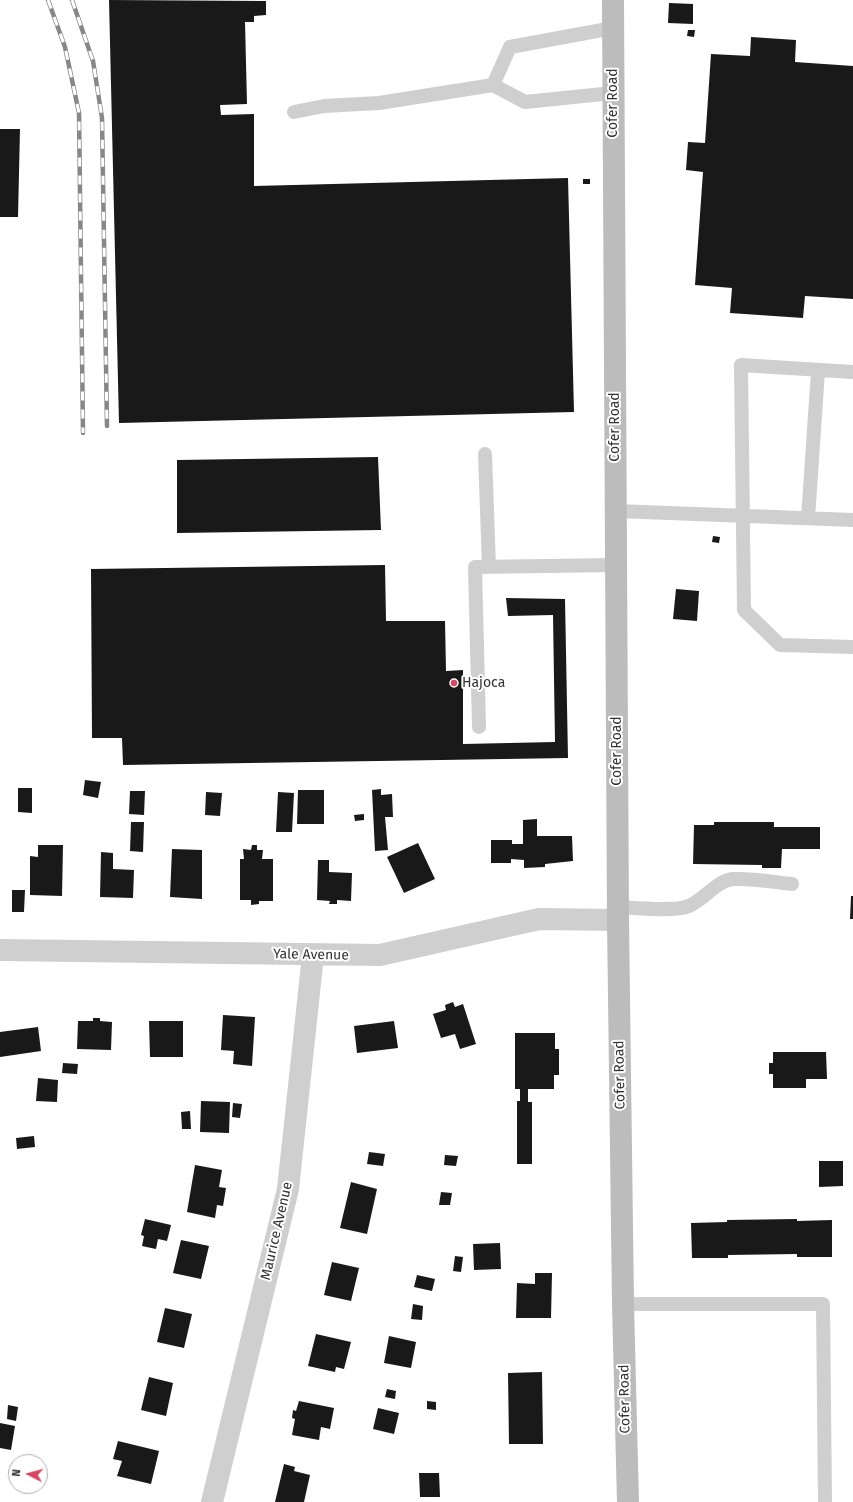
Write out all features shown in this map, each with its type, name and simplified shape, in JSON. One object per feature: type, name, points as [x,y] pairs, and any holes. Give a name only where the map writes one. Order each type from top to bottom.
[{"type":"street","name":"Cofer Road","points":[[613,0],[618,913],[623,1304],[628,1502]]},
{"type":"street","name":"Yale Avenue","points":[[0,950],[380,955],[539,919],[618,913]]},
{"type":"street","name":"Maurice Avenue","points":[[212,1502],[288,1189],[312,955]]},
{"type":"lane","points":[[493,85],[510,47],[613,28]]},
{"type":"lane","points":[[294,112],[324,106],[379,103],[493,85],[525,102],[613,94]]},
{"type":"lane","points":[[853,372],[740,365],[744,610],[780,645],[853,647]]},
{"type":"lane","points":[[808,518],[818,371]]},
{"type":"lane","points":[[485,454],[489,567]]},
{"type":"lane","points":[[616,511],[853,520]]},
{"type":"lane","points":[[479,727],[475,568],[616,565]]},
{"type":"lane","points":[[618,913],[648,908],[685,907],[701,899],[722,882],[733,879],[792,884]]},
{"type":"lane","points":[[623,1304],[823,1304],[825,1502]]},
{"type":"building","points":[[109,0],[266,1],[266,15],[254,16],[254,22],[245,22],[247,104],[220,105],[221,115],[254,114],[254,186],[568,178],[574,412],[119,423]]},
{"type":"building","points":[[669,3],[693,4],[693,24],[668,23]]},
{"type":"building","points":[[688,30],[695,30],[694,37],[687,36]]},
{"type":"building","points":[[751,37],[796,40],[795,62],[853,66],[853,299],[805,296],[803,318],[730,313],[732,288],[695,285],[703,172],[686,170],[688,142],[705,143],[711,54],[750,56]]},
{"type":"building","points":[[0,129],[20,129],[18,217],[0,217]]},
{"type":"building","points":[[583,179],[590,179],[590,184],[583,184]]},
{"type":"building","points":[[378,457],[381,530],[177,533],[177,460]]},
{"type":"building","points":[[713,536],[720,537],[719,543],[712,542]]},
{"type":"building","points":[[385,565],[386,621],[445,621],[446,671],[463,670],[463,744],[555,742],[553,615],[508,616],[506,598],[565,599],[568,758],[123,765],[122,738],[92,738],[91,569]]},
{"type":"building","points":[[676,589],[699,591],[697,621],[673,619]]},
{"type":"building","points":[[85,780],[101,782],[98,798],[83,795]]},
{"type":"building","points":[[18,788],[32,788],[32,813],[18,812]]},
{"type":"building","points":[[381,789],[381,795],[392,794],[393,817],[385,817],[388,850],[375,851],[372,790]]},
{"type":"building","points":[[298,790],[324,790],[324,824],[297,824]]},
{"type":"building","points":[[130,791],[145,791],[144,815],[129,814]]},
{"type":"building","points":[[206,792],[222,793],[220,816],[205,815]]},
{"type":"building","points":[[278,792],[294,793],[292,832],[276,832]]},
{"type":"building","points":[[364,814],[364,820],[355,821],[354,815]]},
{"type":"building","points":[[537,819],[537,836],[572,836],[573,861],[545,864],[545,867],[524,868],[524,860],[511,859],[511,863],[491,863],[491,840],[512,840],[512,844],[523,844],[523,820]]},
{"type":"building","points":[[131,822],[144,822],[143,852],[130,851]]},
{"type":"building","points":[[714,822],[774,822],[774,827],[820,827],[820,849],[782,849],[781,868],[762,868],[762,865],[693,864],[694,825],[714,825]]},
{"type":"building","points":[[418,843],[435,879],[404,893],[387,857]]},
{"type":"building","points":[[38,845],[63,845],[62,896],[30,895],[30,856],[38,857]]},
{"type":"building","points":[[252,845],[257,845],[257,850],[263,850],[262,859],[273,859],[273,901],[259,901],[259,904],[251,905],[251,900],[240,900],[240,859],[244,859],[243,849],[251,850]]},
{"type":"building","points":[[172,849],[202,850],[202,899],[170,897]]},
{"type":"building","points":[[101,852],[113,853],[113,869],[134,870],[133,898],[100,897]]},
{"type":"building","points":[[318,860],[329,860],[329,872],[352,873],[351,901],[337,900],[337,904],[329,904],[330,901],[317,900]]},
{"type":"building","points":[[12,890],[25,890],[24,912],[12,912]]},
{"type":"building","points":[[851,896],[853,896],[853,919],[850,919]]},
{"type":"building","points":[[453,1002],[455,1007],[463,1004],[476,1044],[460,1049],[455,1034],[441,1038],[433,1014],[446,1010],[445,1005]]},
{"type":"building","points":[[223,1015],[255,1017],[252,1066],[233,1064],[234,1051],[221,1050]]},
{"type":"building","points":[[93,1018],[100,1018],[100,1021],[112,1022],[111,1050],[77,1049],[78,1021],[93,1021]]},
{"type":"building","points":[[149,1021],[183,1021],[183,1057],[150,1057]]},
{"type":"building","points":[[394,1021],[398,1048],[357,1053],[354,1026]]},
{"type":"building","points":[[38,1027],[41,1051],[0,1057],[0,1032]]},
{"type":"building","points":[[515,1033],[555,1033],[555,1049],[559,1049],[559,1075],[554,1075],[554,1089],[528,1089],[528,1102],[532,1102],[532,1164],[517,1164],[517,1101],[520,1101],[520,1089],[515,1089]]},
{"type":"building","points":[[773,1052],[826,1052],[827,1079],[806,1079],[806,1088],[773,1088],[773,1074],[769,1074],[769,1063],[773,1063]]},
{"type":"building","points":[[63,1063],[78,1064],[77,1074],[62,1073]]},
{"type":"building","points":[[38,1078],[58,1080],[57,1102],[36,1101]]},
{"type":"building","points":[[201,1101],[230,1102],[229,1133],[200,1132]]},
{"type":"building","points":[[233,1103],[242,1104],[240,1118],[232,1117]]},
{"type":"building","points":[[190,1111],[191,1129],[182,1129],[181,1112]]},
{"type":"building","points":[[34,1136],[35,1147],[17,1149],[16,1138]]},
{"type":"building","points":[[369,1152],[385,1154],[383,1166],[367,1164]]},
{"type":"building","points":[[445,1155],[458,1156],[456,1166],[444,1165]]},
{"type":"building","points":[[819,1161],[843,1161],[843,1186],[819,1187]]},
{"type":"building","points":[[195,1165],[222,1170],[219,1187],[226,1188],[223,1206],[217,1205],[215,1218],[187,1212]]},
{"type":"building","points":[[351,1182],[377,1189],[367,1234],[340,1228]]},
{"type":"building","points":[[441,1192],[452,1193],[450,1205],[439,1205]]},
{"type":"building","points":[[145,1219],[171,1225],[167,1241],[158,1239],[156,1249],[142,1246],[144,1236],[141,1235]]},
{"type":"building","points":[[797,1219],[797,1221],[832,1220],[832,1257],[797,1257],[797,1254],[728,1255],[728,1258],[692,1258],[691,1223],[727,1222],[727,1220]]},
{"type":"building","points":[[181,1240],[209,1246],[201,1279],[173,1273]]},
{"type":"building","points":[[500,1243],[501,1269],[474,1270],[473,1244]]},
{"type":"building","points":[[455,1256],[463,1257],[461,1272],[453,1271]]},
{"type":"building","points":[[332,1262],[359,1268],[351,1301],[324,1295]]},
{"type":"building","points":[[535,1273],[552,1273],[551,1318],[516,1318],[517,1283],[535,1284]]},
{"type":"building","points":[[417,1275],[435,1279],[432,1291],[414,1287]]},
{"type":"building","points":[[413,1304],[423,1306],[422,1320],[411,1319]]},
{"type":"building","points":[[165,1308],[192,1314],[184,1348],[157,1342]]},
{"type":"building","points":[[316,1334],[351,1342],[344,1369],[336,1367],[335,1372],[308,1366]]},
{"type":"building","points":[[389,1336],[416,1342],[411,1368],[384,1363]]},
{"type":"building","points":[[542,1372],[543,1444],[509,1444],[508,1373]]},
{"type":"building","points":[[149,1377],[173,1383],[166,1416],[141,1410]]},
{"type":"building","points":[[387,1389],[396,1391],[395,1399],[385,1397]]},
{"type":"building","points":[[299,1401],[334,1408],[330,1429],[321,1427],[319,1440],[292,1435],[295,1419],[292,1418],[293,1410],[296,1411]]},
{"type":"building","points":[[427,1401],[436,1402],[436,1410],[427,1409]]},
{"type":"building","points":[[8,1405],[18,1407],[16,1421],[7,1419]]},
{"type":"building","points":[[378,1408],[399,1413],[394,1434],[373,1429]]},
{"type":"building","points":[[0,1423],[15,1426],[11,1450],[0,1448]]},
{"type":"building","points":[[118,1441],[159,1451],[151,1484],[117,1476],[122,1461],[113,1459]]},
{"type":"building","points":[[284,1464],[295,1467],[294,1471],[310,1475],[304,1502],[275,1502]]},
{"type":"building","points":[[419,1473],[439,1473],[440,1497],[420,1497]]},
{"type":"railway","points":[[48,0],[65,47],[79,113],[83,433]]},
{"type":"railway","points":[[72,0],[93,61],[102,118],[107,426]]},
{"type":"place","name":"Hajoca","points":[[454,683]]}]
